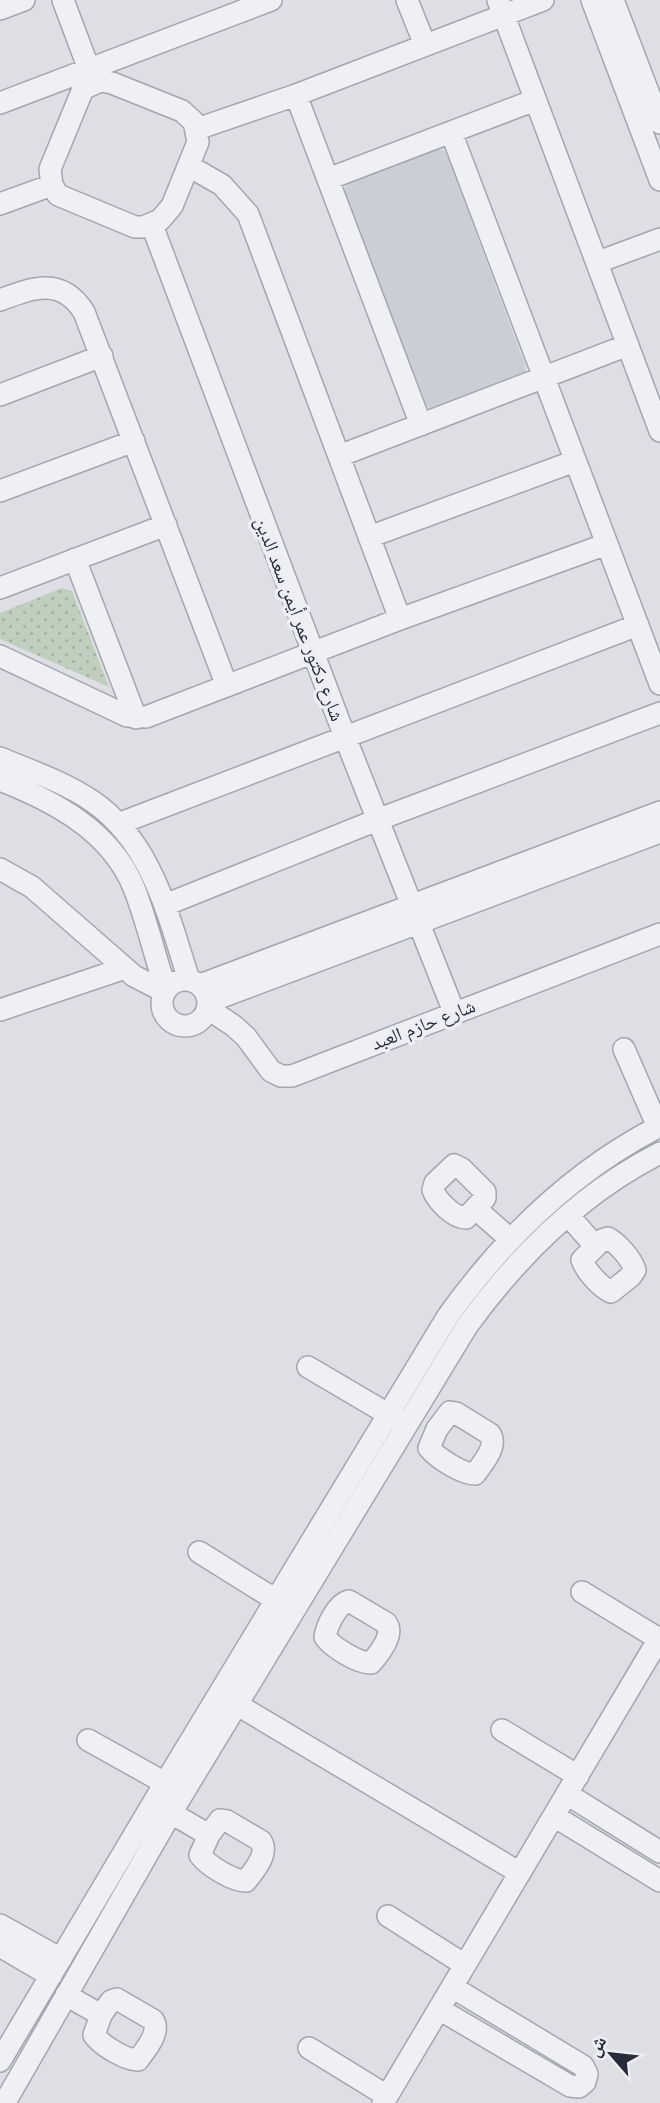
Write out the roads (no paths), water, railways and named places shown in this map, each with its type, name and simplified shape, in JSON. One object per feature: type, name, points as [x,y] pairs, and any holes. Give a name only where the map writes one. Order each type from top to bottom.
[{"type":"street","points":[[0,9],[24,0]]},
{"type":"street","points":[[63,0],[91,75],[182,111],[194,122],[197,129],[198,142],[172,206],[152,225],[135,227],[58,195],[52,185],[50,169],[91,75]]},
{"type":"street","points":[[0,103],[91,75],[271,0]]},
{"type":"street","points":[[407,0],[425,45]]},
{"type":"street","points":[[197,129],[425,45],[501,8],[543,0]]},
{"type":"street","points":[[592,0],[660,180]]},
{"type":"street","points":[[613,0],[660,123]]},
{"type":"street","points":[[501,8],[660,431]]},
{"type":"street","points":[[296,94],[421,425]]},
{"type":"street","points":[[328,179],[535,100]]},
{"type":"street","points":[[450,132],[660,684]]},
{"type":"street","points":[[189,166],[222,185],[248,214],[400,619]]},
{"type":"street","points":[[0,204],[52,185]]},
{"type":"street","name":"شارع دكتور عمر أيمن سعد الدين","points":[[152,225],[345,737],[454,1012]]},
{"type":"street","points":[[597,262],[660,239]]},
{"type":"street","points":[[0,300],[32,288],[45,287],[69,295],[85,312],[227,686]]},
{"type":"street","points":[[339,456],[628,345]]},
{"type":"street","points":[[0,395],[102,356]]},
{"type":"street","points":[[0,491],[134,440]]},
{"type":"street","points":[[369,537],[575,461]]},
{"type":"street","points":[[0,588],[166,525]]},
{"type":"street","points":[[0,656],[127,716],[146,717],[400,619],[607,544]]},
{"type":"street","points":[[75,559],[136,718]]},
{"type":"street","points":[[118,824],[638,625]]},
{"type":"street","points":[[165,905],[377,820],[660,713]]},
{"type":"street","points":[[0,758],[66,785],[93,802],[118,824],[146,862],[201,994],[201,1019],[194,1023],[178,1024],[166,1015],[162,1000],[165,991],[172,984],[201,994],[415,914],[660,832]]},
{"type":"street","points":[[0,779],[49,800],[70,813],[90,829],[114,856],[134,887],[165,991]]},
{"type":"street","points":[[415,914],[660,812]]},
{"type":"street","points":[[0,869],[33,887],[139,979],[165,991]]},
{"type":"street","name":"شارع حازم العبد","points":[[201,994],[246,1037],[271,1071],[281,1076],[292,1076],[660,934]]},
{"type":"street","points":[[0,1010],[125,968]]},
{"type":"street","points":[[8,2098],[171,1813],[302,1598],[402,1418],[448,1316],[483,1270],[543,1207],[612,1154],[659,1127],[624,1049]]},
{"type":"street","points":[[0,2061],[276,1600],[485,1301],[526,1253],[568,1215],[624,1174],[660,1153]]},
{"type":"street","points":[[476,1209],[510,1240]]},
{"type":"street","points":[[568,1215],[595,1246]]},
{"type":"street","points":[[308,1367],[402,1418],[437,1429]]},
{"type":"street","points":[[199,1552],[276,1600]]},
{"type":"street","points":[[309,2048],[385,2100],[659,1638],[582,1592]]},
{"type":"street","points":[[302,1598],[334,1616]]},
{"type":"street","points":[[236,1704],[520,1873]]},
{"type":"street","points":[[502,1730],[578,1776]]},
{"type":"street","points":[[88,1740],[165,1783]]},
{"type":"street","points":[[567,1794],[660,1852]]},
{"type":"street","points":[[171,1813],[209,1835]]},
{"type":"street","points":[[554,1816],[658,1875]]},
{"type":"street","points":[[388,1916],[465,1965]]},
{"type":"street","points":[[0,1925],[56,1968]]},
{"type":"street","points":[[0,1946],[56,1968]]},
{"type":"street","points":[[439,2009],[570,2087],[579,2087],[585,2082],[587,2074],[583,2066],[452,1987]]},
{"type":"street","points":[[66,1995],[101,2015]]},
{"type":"street","points":[[530,2063],[543,2042]]}]
